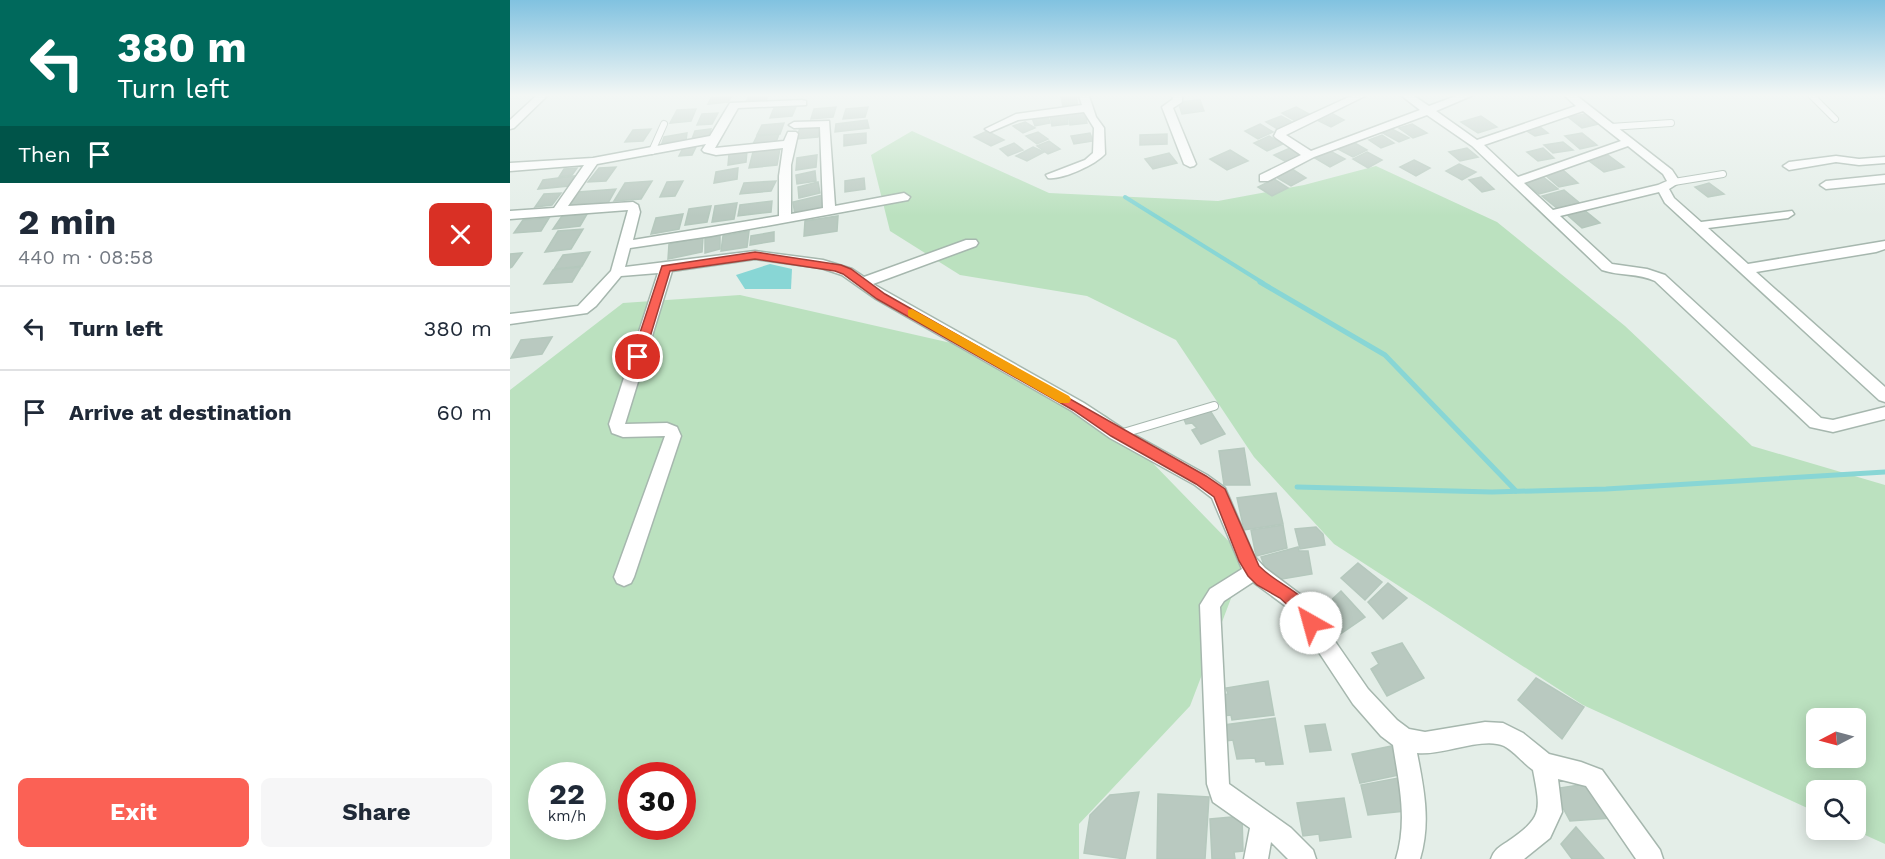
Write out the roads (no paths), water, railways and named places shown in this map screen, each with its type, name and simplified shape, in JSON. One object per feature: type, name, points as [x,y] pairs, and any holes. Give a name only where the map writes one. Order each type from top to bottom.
[{"type":"street","points":[[716,136],[708,150],[716,152],[788,144]]},
{"type":"street","points":[[785,219],[784,189],[788,144],[791,136]]},
{"type":"street","points":[[826,136],[829,211]]},
{"type":"street","points":[[1052,175],[1089,162],[1099,154],[1099,136]]},
{"type":"street","points":[[1179,136],[1190,164]]},
{"type":"street","points":[[1282,136],[1283,139],[1310,155]]},
{"type":"street","points":[[1264,178],[1310,155],[1359,136]]},
{"type":"street","points":[[1465,136],[1476,144],[1607,267],[1621,271],[1643,271],[1660,278],[1816,423],[1833,426],[1885,413]]},
{"type":"street","points":[[1476,144],[1499,136]]},
{"type":"street","points":[[1622,136],[1668,172],[1669,200],[1885,396]]},
{"type":"street","points":[[510,167],[593,161],[714,139]]},
{"type":"street","points":[[1515,182],[1629,142]]},
{"type":"street","points":[[1789,166],[1836,159],[1863,162],[1885,160]]},
{"type":"street","points":[[559,210],[593,161]]},
{"type":"street","points":[[1863,162],[1885,179]]},
{"type":"street","points":[[1826,185],[1885,179]]},
{"type":"street","points":[[1550,214],[1668,185]]},
{"type":"street","points":[[623,244],[785,219],[904,197]]},
{"type":"street","points":[[510,229],[515,215],[629,205],[634,208],[617,272],[591,303],[582,309],[510,319]]},
{"type":"street","points":[[1698,226],[1788,214]]},
{"type":"street","points":[[862,283],[971,243]]},
{"type":"street","points":[[1746,269],[1876,248],[1885,244]]},
{"type":"street","points":[[617,272],[666,268],[755,255],[837,268],[1201,480],[1219,493],[1247,561],[1254,571],[1262,580],[1286,592],[1298,604],[1375,716],[1403,739],[1428,742],[1488,732],[1505,734],[1516,739],[1543,763],[1594,778],[1651,859]]},
{"type":"street","points":[[624,577],[673,436],[667,429],[623,431],[618,429],[617,424],[666,268]]},
{"type":"street","points":[[1254,571],[1217,595],[1210,605],[1218,784],[1221,794],[1283,836],[1304,859]]},
{"type":"street","points":[[1403,739],[1414,818],[1414,834],[1408,859]]},
{"type":"street","points":[[1503,859],[1542,831],[1548,823],[1551,812],[1550,796],[1543,763]]},
{"type":"street","points":[[1256,859],[1263,824]]},
{"type":"lane","points":[[652,151],[659,136]]},
{"type":"lane","points":[[1668,185],[1723,174]]},
{"type":"lane","points":[[1119,434],[1214,406]]},
{"type":"water","points":[[770,264],[792,269],[791,289],[745,289],[736,275]]},
{"type":"waterway","points":[[1125,197],[1263,283]]},
{"type":"waterway","points":[[1260,282],[1385,355],[1516,491]]},
{"type":"waterway","points":[[1297,487],[1492,492],[1606,489],[1885,472]]}]
